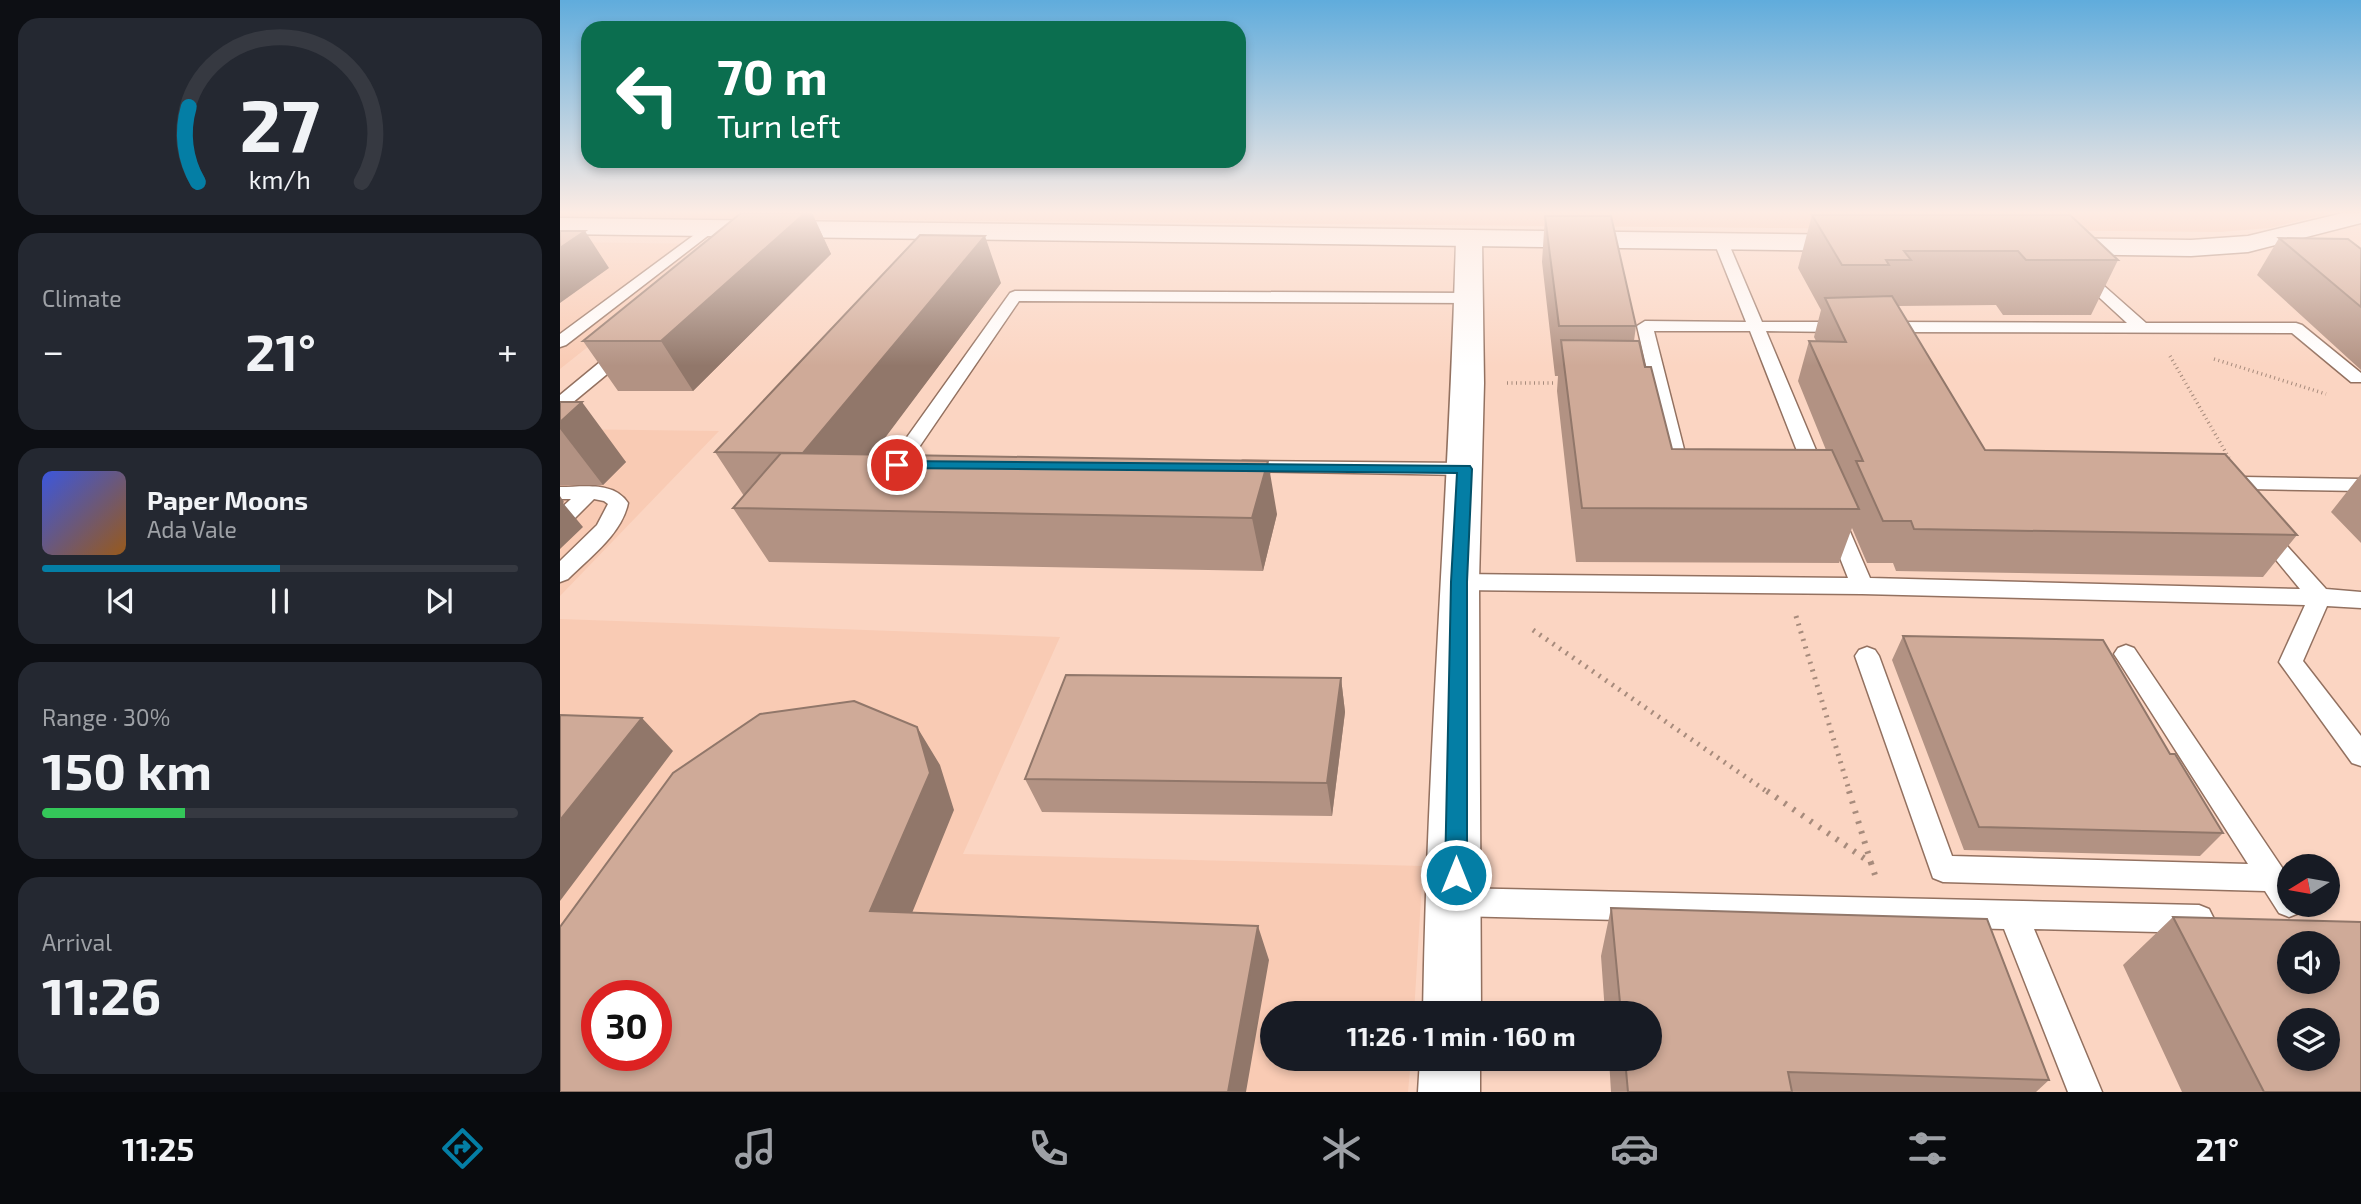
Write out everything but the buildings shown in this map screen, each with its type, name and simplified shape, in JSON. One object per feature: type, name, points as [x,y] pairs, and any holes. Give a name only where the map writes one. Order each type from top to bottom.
[{"type":"street","points":[[1452,1001],[1459,582],[1468,383],[1469,264]]},
{"type":"street","points":[[1449,1092],[1450,1071]]},
{"type":"lane","points":[[560,342],[662,264]]},
{"type":"lane","points":[[1730,264],[1863,586]]},
{"type":"lane","points":[[2072,264],[2143,328]]},
{"type":"lane","points":[[925,465],[897,465],[1014,296],[1469,298]]},
{"type":"lane","points":[[1707,470],[1680,470],[1652,384],[1645,326],[2296,328],[2357,378]]},
{"type":"lane","points":[[1904,327],[1918,351]]},
{"type":"lane","points":[[560,404],[632,344]]},
{"type":"lane","points":[[1231,467],[1465,469]]},
{"type":"lane","points":[[1788,470],[1815,470]]},
{"type":"lane","points":[[2320,597],[2229,495],[2243,483],[2361,485]]},
{"type":"lane","points":[[560,493],[611,496],[618,503],[618,511],[611,522],[560,574]]},
{"type":"lane","points":[[560,521],[589,493]]},
{"type":"lane","points":[[1459,582],[1863,586],[2361,600]]},
{"type":"lane","points":[[2320,597],[2291,662],[2361,755]]},
{"type":"lane","points":[[2126,654],[2277,885]]},
{"type":"lane","points":[[1867,656],[1943,869],[2273,878]]},
{"type":"lane","points":[[1455,902],[2233,920]]},
{"type":"lane","points":[[2013,915],[2085,1092]]},
{"type":"path","points":[[2143,328],[2163,343],[2334,397]]},
{"type":"path","points":[[2163,343],[2243,483]]},
{"type":"path","points":[[1468,383],[1556,383]]},
{"type":"path","points":[[1787,585],[1887,912]]},
{"type":"path","points":[[1533,630],[1871,863]]},
{"type":"shaded area","points":[[560,264],[692,264],[560,369]]},
{"type":"shaded area","points":[[560,429],[719,431],[560,596]]},
{"type":"shaded area","points":[[560,619],[1060,637],[963,854],[1423,866],[1415,1001],[1260,1001],[1260,1071],[1410,1071],[1408,1092],[560,1092]]},
{"type":"route","points":[[897,465],[1465,469],[1459,582],[1456,875]]}]
